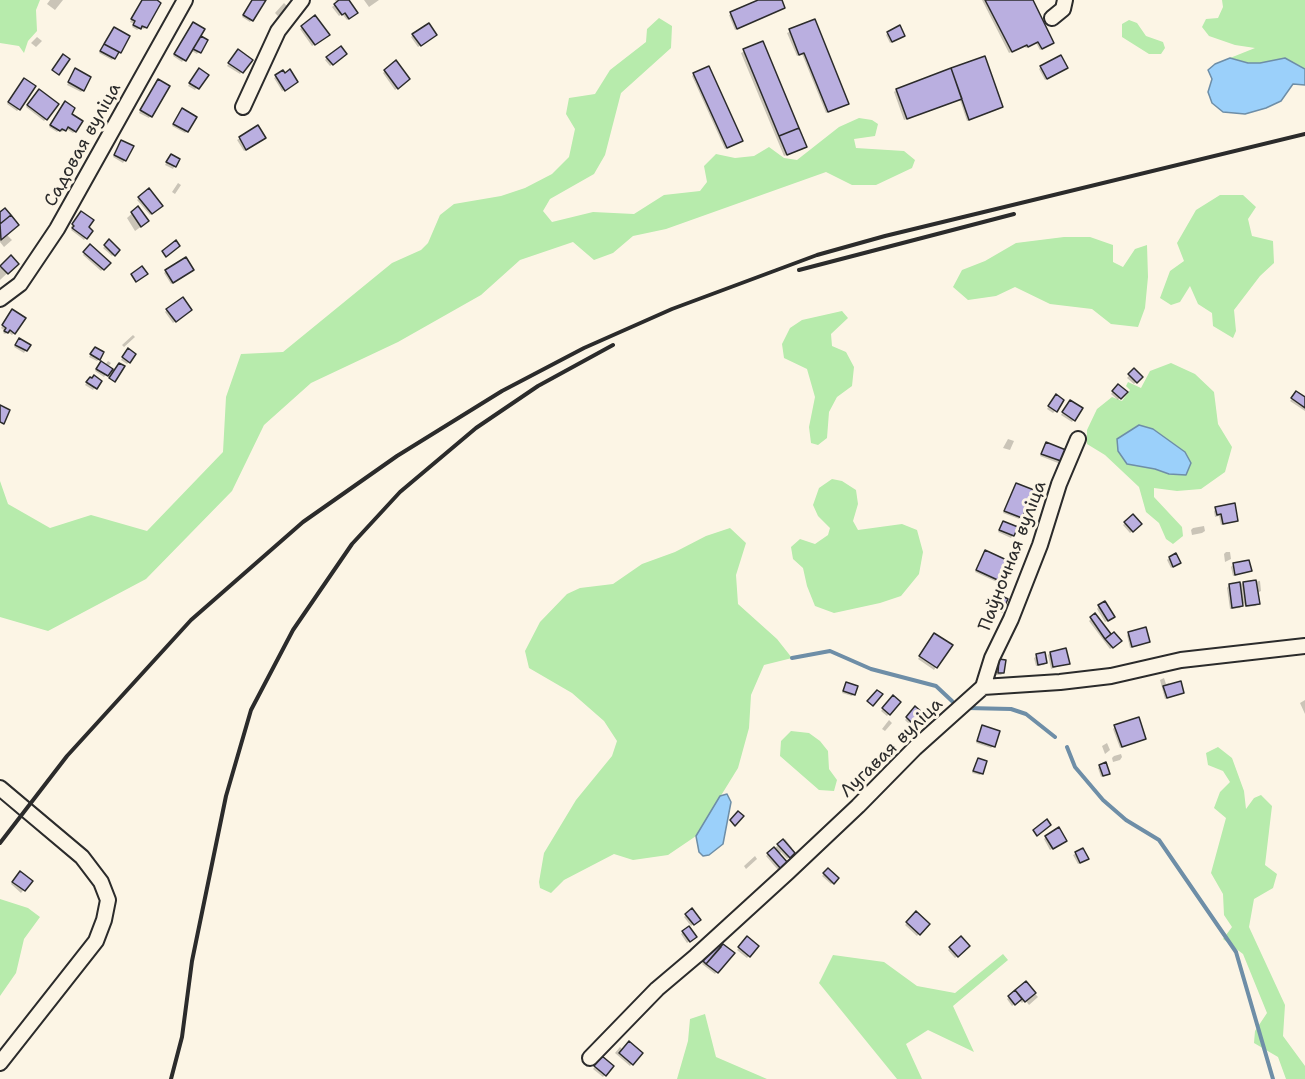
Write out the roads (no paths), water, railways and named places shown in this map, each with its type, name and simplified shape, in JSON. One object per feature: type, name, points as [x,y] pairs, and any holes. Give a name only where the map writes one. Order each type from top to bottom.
[{"type":"street","name":"Садовая вуліца","points":[[0,299],[20,284],[57,230],[185,0]]},
{"type":"street","points":[[243,107],[278,32],[302,0]]},
{"type":"street","points":[[1052,18],[1063,9],[1065,0]]},
{"type":"street","name":"Паўночная вуліца","points":[[983,687],[992,658],[1011,619],[1040,545],[1059,484],[1078,440]]},
{"type":"street","points":[[983,687],[1111,676],[1181,660],[1305,646]]},
{"type":"street","name":"Лугавая вуліца","points":[[590,1058],[657,989],[788,872],[915,748],[983,687]]},
{"type":"street","points":[[0,788],[82,857],[101,882],[108,900],[96,941],[81,963],[0,1063]]},
{"type":"water","points":[[1230,58],[1248,63],[1260,63],[1285,58],[1305,69],[1305,85],[1293,84],[1281,101],[1266,108],[1245,114],[1223,112],[1212,103],[1208,92],[1212,79],[1208,70],[1215,64]]},
{"type":"water","points":[[1139,425],[1153,429],[1185,452],[1191,463],[1186,475],[1169,474],[1127,464],[1118,451],[1117,439]]},
{"type":"water","points":[[727,794],[731,802],[723,844],[709,855],[703,856],[699,852],[696,836],[720,796]]},
{"type":"waterway","points":[[792,658],[830,651],[871,669],[936,686],[952,701]]},
{"type":"waterway","points":[[967,708],[1011,709],[1026,714],[1055,737]]},
{"type":"waterway","points":[[1067,747],[1075,767],[1103,800],[1126,820],[1159,840],[1236,952],[1273,1079]]},
{"type":"railway","points":[[0,843],[67,756],[191,620],[303,522],[397,456],[502,391],[584,348],[672,309],[817,255],[885,236],[1305,134]]},
{"type":"railway","points":[[799,270],[1014,214]]},
{"type":"railway","points":[[171,1079],[182,1037],[192,961],[226,796],[251,710],[293,630],[352,544],[400,492],[476,428],[538,386],[613,345]]}]
